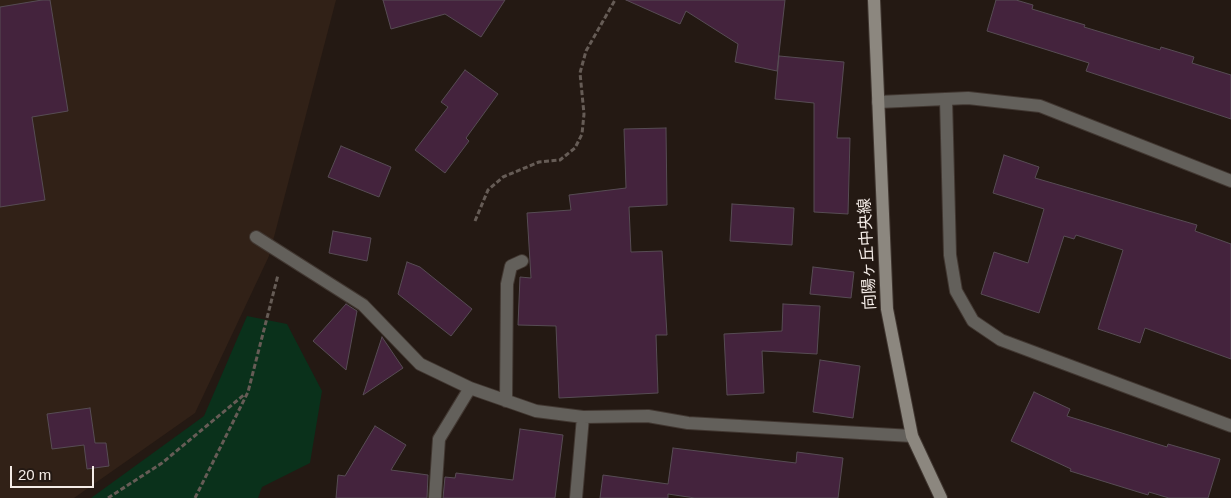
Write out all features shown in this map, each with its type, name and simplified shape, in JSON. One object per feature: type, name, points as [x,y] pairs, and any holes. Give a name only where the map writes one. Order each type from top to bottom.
[{"type":"street","name":"向陽ヶ丘中央線","points":[[874,0],[887,309],[912,436],[941,498]]},
{"type":"street","points":[[878,102],[946,99],[995,100],[1040,106],[1231,181]]},
{"type":"street","points":[[946,99],[950,255],[956,291],[973,321],[1001,340],[1231,426]]},
{"type":"street","points":[[256,237],[363,305],[420,364],[470,388],[536,411],[583,417],[648,416],[713,425],[912,436]]},
{"type":"street","points":[[506,401],[507,284],[511,266],[522,261]]},
{"type":"street","points":[[435,498],[439,439],[470,388]]},
{"type":"street","points":[[576,498],[583,417]]},
{"type":"path","points":[[475,221],[488,190],[503,177],[522,168],[560,160],[575,148],[582,134],[584,114],[580,73],[586,51],[615,0]]},
{"type":"path","points":[[195,498],[248,392],[284,255]]},
{"type":"path","points":[[108,498],[162,463],[248,392]]},
{"type":"shaded area","points":[[0,0],[336,0],[269,256],[195,413],[74,498],[0,498]]},
{"type":"green space","points":[[247,316],[287,324],[322,391],[310,463],[262,487],[258,498],[91,498],[204,416]]},
{"type":"building","points":[[50,0],[68,111],[32,117],[45,200],[0,207],[0,7]]},
{"type":"building","points":[[383,0],[505,0],[481,37],[445,14],[391,29]]},
{"type":"building","points":[[626,0],[785,0],[777,71],[735,62],[738,44],[686,11],[680,24]]},
{"type":"building","points":[[996,0],[1016,0],[1033,5],[1032,9],[1085,25],[1084,27],[1160,50],[1161,47],[1194,57],[1192,63],[1231,75],[1231,119],[1086,71],[1089,63],[987,31]]},
{"type":"building","points":[[779,56],[844,62],[837,138],[850,138],[848,214],[814,212],[814,103],[775,99]]},
{"type":"building","points":[[465,70],[498,94],[466,138],[469,141],[445,173],[415,150],[448,107],[441,102]]},
{"type":"building","points":[[666,128],[667,205],[629,207],[631,252],[662,251],[667,335],[656,335],[658,393],[559,398],[556,326],[518,325],[520,277],[531,278],[527,213],[571,210],[569,195],[626,188],[624,129]]},
{"type":"building","points":[[341,146],[391,167],[379,197],[328,177]]},
{"type":"building","points":[[1004,155],[1039,167],[1035,178],[1197,225],[1195,231],[1231,244],[1231,359],[1145,328],[1140,343],[1098,329],[1123,250],[1076,235],[1074,239],[1064,236],[1039,313],[981,294],[994,252],[1028,263],[1044,209],[993,193]]},
{"type":"building","points":[[732,204],[794,208],[792,245],[730,241]]},
{"type":"building","points":[[333,231],[371,238],[367,261],[329,253]]},
{"type":"building","points":[[407,262],[420,267],[472,309],[451,336],[398,294]]},
{"type":"building","points":[[813,267],[854,272],[851,298],[810,294]]},
{"type":"building","points":[[346,304],[357,311],[346,370],[313,341]]},
{"type":"building","points":[[783,304],[820,306],[817,354],[762,351],[764,393],[727,395],[724,334],[782,331]]},
{"type":"building","points":[[382,337],[403,368],[363,395]]},
{"type":"building","points":[[820,360],[860,366],[853,418],[813,412]]},
{"type":"building","points":[[1034,392],[1070,409],[1067,416],[1167,447],[1168,444],[1220,459],[1208,498],[1169,498],[1149,492],[1148,495],[1070,471],[1071,469],[1011,441]]},
{"type":"building","points":[[90,408],[95,443],[106,443],[109,466],[87,469],[84,445],[52,449],[47,414]]},
{"type":"building","points":[[375,426],[406,445],[391,470],[428,475],[427,498],[336,498],[338,475],[345,476]]},
{"type":"building","points":[[520,429],[563,435],[555,498],[443,498],[445,477],[455,478],[456,473],[513,480]]},
{"type":"building","points":[[673,448],[796,463],[797,452],[843,458],[838,498],[695,498],[668,494],[668,498],[600,498],[603,475],[668,484]]}]
